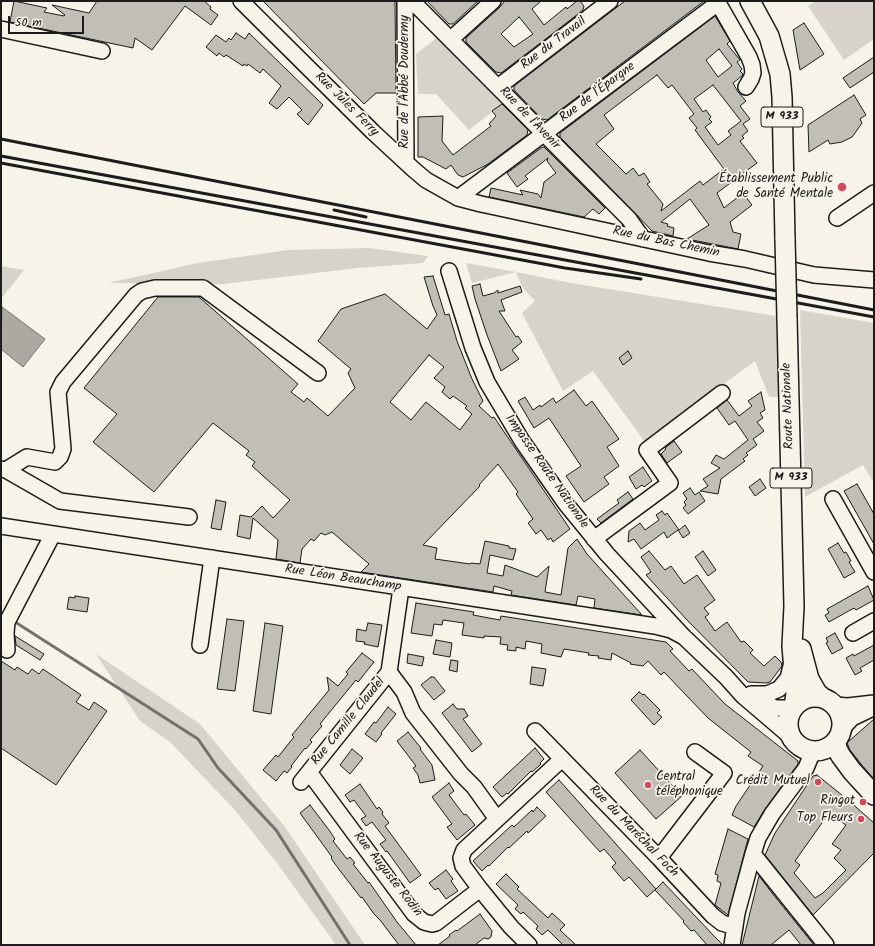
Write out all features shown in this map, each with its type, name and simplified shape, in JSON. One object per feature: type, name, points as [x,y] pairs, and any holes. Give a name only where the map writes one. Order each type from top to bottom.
[{"type":"main road","name":"Route Nationale","points":[[750,1],[769,36],[780,74],[782,97],[794,606],[792,636],[796,694],[794,707]]},
{"type":"main road","name":"Route Nationale","points":[[794,606],[809,679],[817,693],[828,701]]},
{"type":"main road","points":[[809,697],[828,701],[841,716],[837,748],[841,756],[870,791],[806,747],[787,723],[789,714],[801,701],[809,697]]},
{"type":"main road","points":[[806,747],[825,749],[839,735]]},
{"type":"street","name":"Rue Jules Ferry","points":[[241,1],[373,132],[406,162],[426,180],[458,198]]},
{"type":"street","name":"Rue de l'Abbé Doudermy","points":[[405,1],[406,162]]},
{"type":"street","name":"Rue de l'Avenir","points":[[412,1],[629,219],[643,238]]},
{"type":"street","points":[[451,39],[492,1]]},
{"type":"street","name":"Rue du Travail","points":[[498,87],[593,6],[610,1]]},
{"type":"street","points":[[717,2],[749,57],[752,65],[753,73],[751,80],[746,87]]},
{"type":"street","name":"Rue de l'Épargne","points":[[458,198],[717,2]]},
{"type":"street","points":[[1,29],[102,51]]},
{"type":"street","points":[[837,218],[874,193]]},
{"type":"street","name":"Rue du Bas Chemin","points":[[458,198],[814,274],[874,280]]},
{"type":"street","name":"Impasse Route Nationale","points":[[449,271],[473,348],[487,382],[519,435],[566,504],[594,539],[684,637],[744,696],[806,747]]},
{"type":"street","points":[[3,469],[27,457],[55,462],[60,457],[63,449],[58,392],[63,382],[136,295],[142,291],[155,288],[204,288],[318,373]]},
{"type":"street","points":[[594,539],[670,483],[647,450],[722,393]]},
{"type":"street","points":[[3,469],[60,501],[189,517]]},
{"type":"street","points":[[833,499],[874,572]]},
{"type":"street","name":"Rue Léon Beauchamp","points":[[1,526],[655,626],[671,630],[684,637]]},
{"type":"street","points":[[8,650],[6,633],[7,622],[53,534]]},
{"type":"street","points":[[200,645],[212,558]]},
{"type":"street","name":"Rue Camille Claudel","points":[[305,777],[389,672],[401,588]]},
{"type":"street","points":[[853,633],[874,621]]},
{"type":"street","name":"Route Nationale","points":[[751,694],[767,694],[779,689],[788,678],[793,658]]},
{"type":"street","points":[[389,672],[404,692],[413,713],[460,774],[474,787],[497,819]]},
{"type":"street","name":"Impasse Route Nationale","points":[[726,677],[767,705],[775,708],[794,707]]},
{"type":"street","points":[[828,701],[848,706],[874,702]]},
{"type":"street","points":[[839,735],[852,718],[874,707]]},
{"type":"street","name":"Rue du Maréchal Foch","points":[[535,730],[717,920],[735,927]]},
{"type":"street","points":[[732,945],[735,927],[758,838],[766,823],[798,779],[804,763],[806,747]]},
{"type":"street","points":[[659,858],[724,773],[695,752]]},
{"type":"street","points":[[529,945],[511,927],[480,889],[463,866],[461,858],[464,850],[562,759]]},
{"type":"street","name":"Rue Auguste Rodin","points":[[305,777],[414,914],[424,922],[432,924],[436,923],[480,889]]},
{"type":"street","points":[[753,854],[826,945]]},
{"type":"shaded area","points":[[816,1],[874,1],[874,39],[844,60],[808,6]]},
{"type":"shaded area","points":[[438,37],[502,104],[469,130],[436,94],[418,94],[416,54]]},
{"type":"shaded area","points":[[369,248],[428,256],[423,263],[358,268],[224,284],[108,283],[198,263],[288,250]]},
{"type":"shaded area","points":[[466,263],[516,272],[472,283]]},
{"type":"shaded area","points":[[1,266],[24,270],[1,299]]},
{"type":"shaded area","points":[[516,272],[571,283],[776,316],[779,397],[769,397],[755,361],[645,442],[593,371],[563,391],[522,313],[535,301],[522,287]]},
{"type":"shaded area","points":[[2,307],[45,339],[23,367],[1,349]]},
{"type":"shaded area","points":[[800,310],[874,323],[874,483],[863,465],[805,497]]},
{"type":"shaded area","points":[[96,654],[200,724],[285,827],[365,945],[336,945],[277,863],[234,809],[170,742],[140,721]]},
{"type":"building","points":[[14,1],[47,8],[44,12],[64,16],[65,15],[52,5],[89,13],[97,1],[204,1],[211,7],[210,9],[218,15],[211,25],[185,6],[152,50],[135,38],[133,48],[10,22]]},
{"type":"building","points":[[263,1],[395,1],[396,93],[376,93],[364,104]]},
{"type":"building","points":[[427,1],[478,1],[453,24],[449,24]]},
{"type":"building","points":[[505,1],[541,1],[532,9],[544,25],[566,7],[567,9],[577,1],[580,1],[584,6],[583,10],[501,73],[496,72],[466,42],[466,38]],"holes":[[[519,17],[533,34],[514,47],[501,34]]]},
{"type":"building","points":[[625,1],[704,1],[547,120],[542,119],[514,90],[514,86]]},
{"type":"building","points":[[715,16],[730,41],[727,44],[740,60],[737,62],[742,69],[740,71],[743,74],[733,83],[738,92],[746,101],[740,106],[750,119],[743,124],[748,131],[742,136],[744,138],[740,141],[757,163],[717,193],[724,208],[743,193],[752,205],[730,222],[733,232],[741,234],[738,249],[687,239],[709,225],[690,199],[661,222],[674,228],[673,236],[652,231],[560,137],[560,133]],"holes":[[[719,49],[732,66],[718,77],[706,60]],[[657,75],[668,88],[672,85],[694,114],[689,118],[697,128],[695,130],[724,169],[703,185],[700,181],[661,211],[663,204],[647,184],[650,182],[644,173],[639,176],[633,168],[626,174],[596,144],[614,129],[604,115]],[[713,85],[741,121],[728,131],[731,135],[718,145],[705,127],[712,122],[709,119],[711,117],[706,110],[703,112],[694,99]]]},
{"type":"building","points":[[804,23],[824,54],[800,70],[793,30]]},
{"type":"building","points":[[236,33],[245,39],[249,33],[323,105],[308,125],[297,114],[302,110],[289,97],[277,109],[269,103],[281,86],[263,69],[260,73],[248,64],[247,66],[244,64],[243,66],[226,55],[224,57],[219,53],[217,56],[206,47],[216,35],[226,42],[229,38],[231,40]]},
{"type":"building","points":[[874,57],[874,72],[850,88],[843,78]]},
{"type":"building","points":[[854,95],[866,115],[860,119],[862,123],[852,137],[842,142],[830,144],[828,140],[809,152],[808,125]]},
{"type":"building","points":[[502,104],[528,130],[527,135],[488,164],[463,177],[458,175],[451,165],[446,169],[423,157],[418,157],[418,117],[443,116],[442,141],[453,155],[491,126],[489,124],[496,116],[492,111]]},
{"type":"building","points":[[544,147],[605,208],[599,214],[593,209],[584,217],[489,197],[491,188],[523,195],[520,190],[538,194],[541,198],[544,182],[556,173],[547,161],[548,158],[525,176],[528,179],[517,187],[507,173]]},
{"type":"building","points":[[433,276],[445,315],[449,314],[457,341],[472,379],[483,401],[479,406],[492,418],[494,417],[570,529],[553,542],[551,538],[548,540],[541,530],[536,534],[528,523],[533,519],[516,494],[518,492],[498,464],[479,485],[480,486],[423,545],[437,548],[435,559],[470,564],[480,564],[485,541],[509,546],[509,548],[516,549],[513,560],[490,555],[487,573],[503,576],[505,565],[537,577],[549,566],[545,592],[561,595],[568,548],[577,539],[587,554],[642,615],[594,608],[595,599],[578,596],[576,605],[511,595],[512,591],[494,586],[493,592],[361,572],[369,564],[332,532],[325,535],[321,533],[314,541],[311,539],[302,549],[300,563],[276,559],[278,540],[253,518],[250,539],[237,536],[240,515],[251,517],[262,506],[273,518],[290,500],[252,466],[255,462],[246,455],[249,451],[213,423],[154,492],[93,442],[117,414],[84,388],[158,297],[199,297],[298,384],[291,392],[304,402],[307,398],[328,416],[355,388],[348,373],[351,369],[318,341],[341,309],[385,294],[427,329],[437,315],[424,277]],"holes":[[[429,355],[444,367],[434,378],[445,387],[442,392],[450,399],[453,396],[467,406],[465,408],[472,414],[460,430],[426,402],[411,420],[390,402]]]},
{"type":"building","points":[[480,284],[483,296],[494,293],[498,290],[498,293],[520,286],[522,292],[501,300],[505,311],[499,311],[516,337],[518,336],[522,342],[512,350],[519,359],[501,371],[475,299],[472,286]]},
{"type":"building","points":[[628,351],[632,358],[623,365],[619,358]]},
{"type":"building","points":[[574,390],[586,406],[592,401],[619,439],[607,447],[619,466],[604,477],[609,484],[584,502],[566,476],[581,466],[549,418],[534,428],[518,401],[525,397],[533,410],[540,405],[541,407],[553,398],[556,403]]},
{"type":"building","points":[[761,392],[765,410],[760,413],[763,418],[757,422],[764,431],[753,439],[757,445],[746,453],[748,455],[743,459],[745,461],[721,479],[718,494],[700,491],[708,486],[703,479],[720,468],[711,463],[716,455],[724,459],[748,440],[735,421],[729,425],[717,408],[727,400],[739,416],[752,406],[748,401]]},
{"type":"building","points":[[674,441],[682,452],[667,463],[661,454],[666,449],[665,448]]},
{"type":"building","points":[[643,467],[652,481],[644,487],[642,485],[636,489],[629,477]]},
{"type":"building","points":[[760,479],[766,488],[755,496],[749,487]]},
{"type":"building","points":[[857,484],[874,514],[874,544],[844,491]]},
{"type":"building","points":[[690,488],[695,495],[699,492],[705,501],[688,514],[683,508],[686,505],[684,502],[687,499],[683,493]]},
{"type":"building","points":[[628,492],[633,499],[601,523],[597,519],[619,503],[617,500]]},
{"type":"building","points":[[216,500],[226,502],[221,530],[211,528]]},
{"type":"building","points":[[662,511],[665,515],[667,513],[679,530],[685,525],[690,533],[683,538],[678,530],[667,538],[664,532],[641,549],[634,539],[628,542],[629,531],[640,523],[645,530],[659,520],[656,515]]},
{"type":"building","points":[[838,543],[844,553],[846,552],[851,561],[849,562],[855,572],[844,578],[828,549]]},
{"type":"building","points":[[649,551],[665,570],[671,566],[684,584],[697,575],[715,600],[704,608],[709,614],[705,617],[715,631],[727,622],[741,642],[744,641],[753,650],[750,653],[764,666],[775,656],[781,662],[782,666],[770,682],[748,682],[687,620],[646,575],[651,572],[641,557]]},
{"type":"building","points":[[703,551],[716,570],[708,576],[695,557]]},
{"type":"building","points":[[868,586],[874,600],[856,610],[854,608],[829,622],[825,615],[829,613],[827,609]]},
{"type":"building","points":[[75,596],[89,598],[87,612],[67,609],[69,597],[75,598]]},
{"type":"building","points":[[416,603],[474,612],[473,615],[500,620],[501,616],[666,642],[673,649],[670,651],[689,671],[692,669],[725,704],[798,761],[798,764],[765,809],[754,827],[732,815],[736,806],[763,766],[748,756],[751,752],[708,718],[664,672],[661,675],[648,661],[643,666],[630,664],[631,663],[612,653],[611,660],[598,658],[599,656],[588,655],[589,653],[564,649],[561,657],[541,653],[542,644],[526,641],[525,649],[516,647],[516,651],[507,650],[508,645],[500,644],[501,637],[484,636],[484,638],[462,635],[464,623],[443,620],[442,625],[434,624],[432,636],[411,633]]},
{"type":"building","points":[[227,619],[244,621],[235,691],[217,689]]},
{"type":"building","points":[[265,623],[283,626],[271,714],[253,711]]},
{"type":"building","points":[[368,623],[382,625],[378,647],[364,644],[365,642],[356,641],[357,629],[366,631]]},
{"type":"building","points":[[835,633],[843,648],[832,654],[826,643],[828,642],[826,638]]},
{"type":"building","points":[[15,636],[44,654],[40,660],[16,645]]},
{"type":"building","points":[[436,640],[452,643],[450,657],[433,654]]},
{"type":"building","points":[[874,645],[874,660],[860,668],[862,671],[855,675],[846,658],[853,654],[854,656]]},
{"type":"building","points":[[362,653],[374,662],[358,682],[356,680],[320,724],[322,726],[310,740],[312,742],[306,749],[305,748],[291,766],[292,767],[287,773],[284,771],[276,781],[263,770],[276,755],[278,757],[294,737],[292,735],[329,690],[327,677],[338,686],[348,674],[346,672]]},
{"type":"building","points":[[408,654],[424,657],[422,666],[407,663]]},
{"type":"building","points":[[451,660],[458,661],[457,672],[449,670]]},
{"type":"building","points":[[1,661],[15,670],[17,667],[28,674],[32,669],[39,674],[43,669],[81,695],[76,702],[89,710],[94,702],[107,711],[56,785],[1,748]]},
{"type":"building","points":[[532,667],[546,669],[543,686],[530,684]]},
{"type":"building","points":[[431,677],[434,677],[445,691],[434,700],[421,685]]},
{"type":"building","points":[[639,692],[643,695],[644,694],[660,710],[657,713],[662,717],[654,725],[631,700]]},
{"type":"building","points":[[453,704],[457,709],[464,709],[468,716],[463,719],[482,744],[472,752],[442,713]]},
{"type":"building","points":[[388,707],[396,714],[376,742],[365,734],[374,722],[376,723]]},
{"type":"building","points":[[874,719],[874,779],[850,750],[847,743]]},
{"type":"building","points":[[408,732],[432,765],[435,780],[420,783],[418,775],[413,768],[416,766],[397,741]]},
{"type":"building","points":[[535,748],[544,759],[540,763],[541,764],[532,772],[531,771],[508,794],[507,793],[502,797],[493,787]]},
{"type":"building","points":[[352,749],[363,758],[350,774],[340,765]]},
{"type":"building","name":"Central téléphonique","points":[[640,750],[682,796],[656,819],[615,773]]},
{"type":"building","points":[[817,775],[874,823],[874,853],[813,915],[765,855],[775,833],[813,776]],"holes":[[[829,813],[846,825],[832,844],[841,850],[834,858],[846,870],[823,893],[815,898],[794,873],[800,865],[795,861]]]},
{"type":"building","points":[[559,780],[656,889],[647,897],[629,877],[624,881],[612,867],[616,863],[604,849],[600,852],[546,792]]},
{"type":"building","points":[[449,783],[454,791],[449,795],[464,815],[466,814],[475,825],[457,840],[447,827],[452,824],[432,797]]},
{"type":"building","points":[[360,784],[377,809],[379,807],[383,812],[382,814],[389,823],[385,826],[421,875],[410,883],[387,851],[386,852],[380,844],[386,840],[372,822],[366,826],[361,819],[366,816],[354,800],[350,802],[345,795]]},
{"type":"building","points":[[310,805],[335,839],[333,841],[347,859],[350,857],[355,863],[353,864],[368,883],[369,882],[397,922],[416,945],[399,945],[335,864],[331,858],[332,857],[300,813]]},
{"type":"building","points":[[537,807],[546,816],[528,833],[527,831],[509,848],[508,847],[482,871],[473,861],[512,825],[514,827]]},
{"type":"building","points":[[728,829],[748,839],[728,915],[715,905],[721,883],[717,881],[718,875],[715,874]]},
{"type":"building","points":[[446,870],[453,879],[451,881],[458,891],[446,899],[438,888],[435,890],[429,883]]},
{"type":"building","points":[[506,874],[519,887],[517,889],[548,918],[552,913],[565,925],[560,930],[576,945],[563,945],[548,930],[542,935],[536,929],[538,926],[523,912],[521,914],[515,909],[518,905],[496,884]]},
{"type":"building","points":[[759,876],[814,945],[801,945],[789,930],[771,945],[742,945]]},
{"type":"building","points":[[663,882],[723,945],[707,945],[694,930],[691,931],[683,922],[684,921],[655,890]]},
{"type":"building","points":[[480,914],[492,931],[491,937],[488,939],[484,938],[475,945],[438,945],[450,936],[449,935]]},
{"type":"waterway","points":[[12,620],[198,739],[218,768],[276,830],[350,945]]},
{"type":"railway","points":[[1,139],[874,310]]},
{"type":"railway","points":[[1,156],[874,317]]},
{"type":"railway","points":[[1,163],[565,268],[641,279]]},
{"type":"railway","points":[[334,210],[366,217]]},
{"type":"place","name":"Établissement Public de Santé Mentale","points":[[842,187]]},
{"type":"place","name":"Crédit Mutuel","points":[[818,782]]},
{"type":"place","name":"Central téléphonique","points":[[648,785]]},
{"type":"place","name":"Ringot","points":[[863,802]]},
{"type":"place","name":"Top Fleurs","points":[[861,819]]}]
